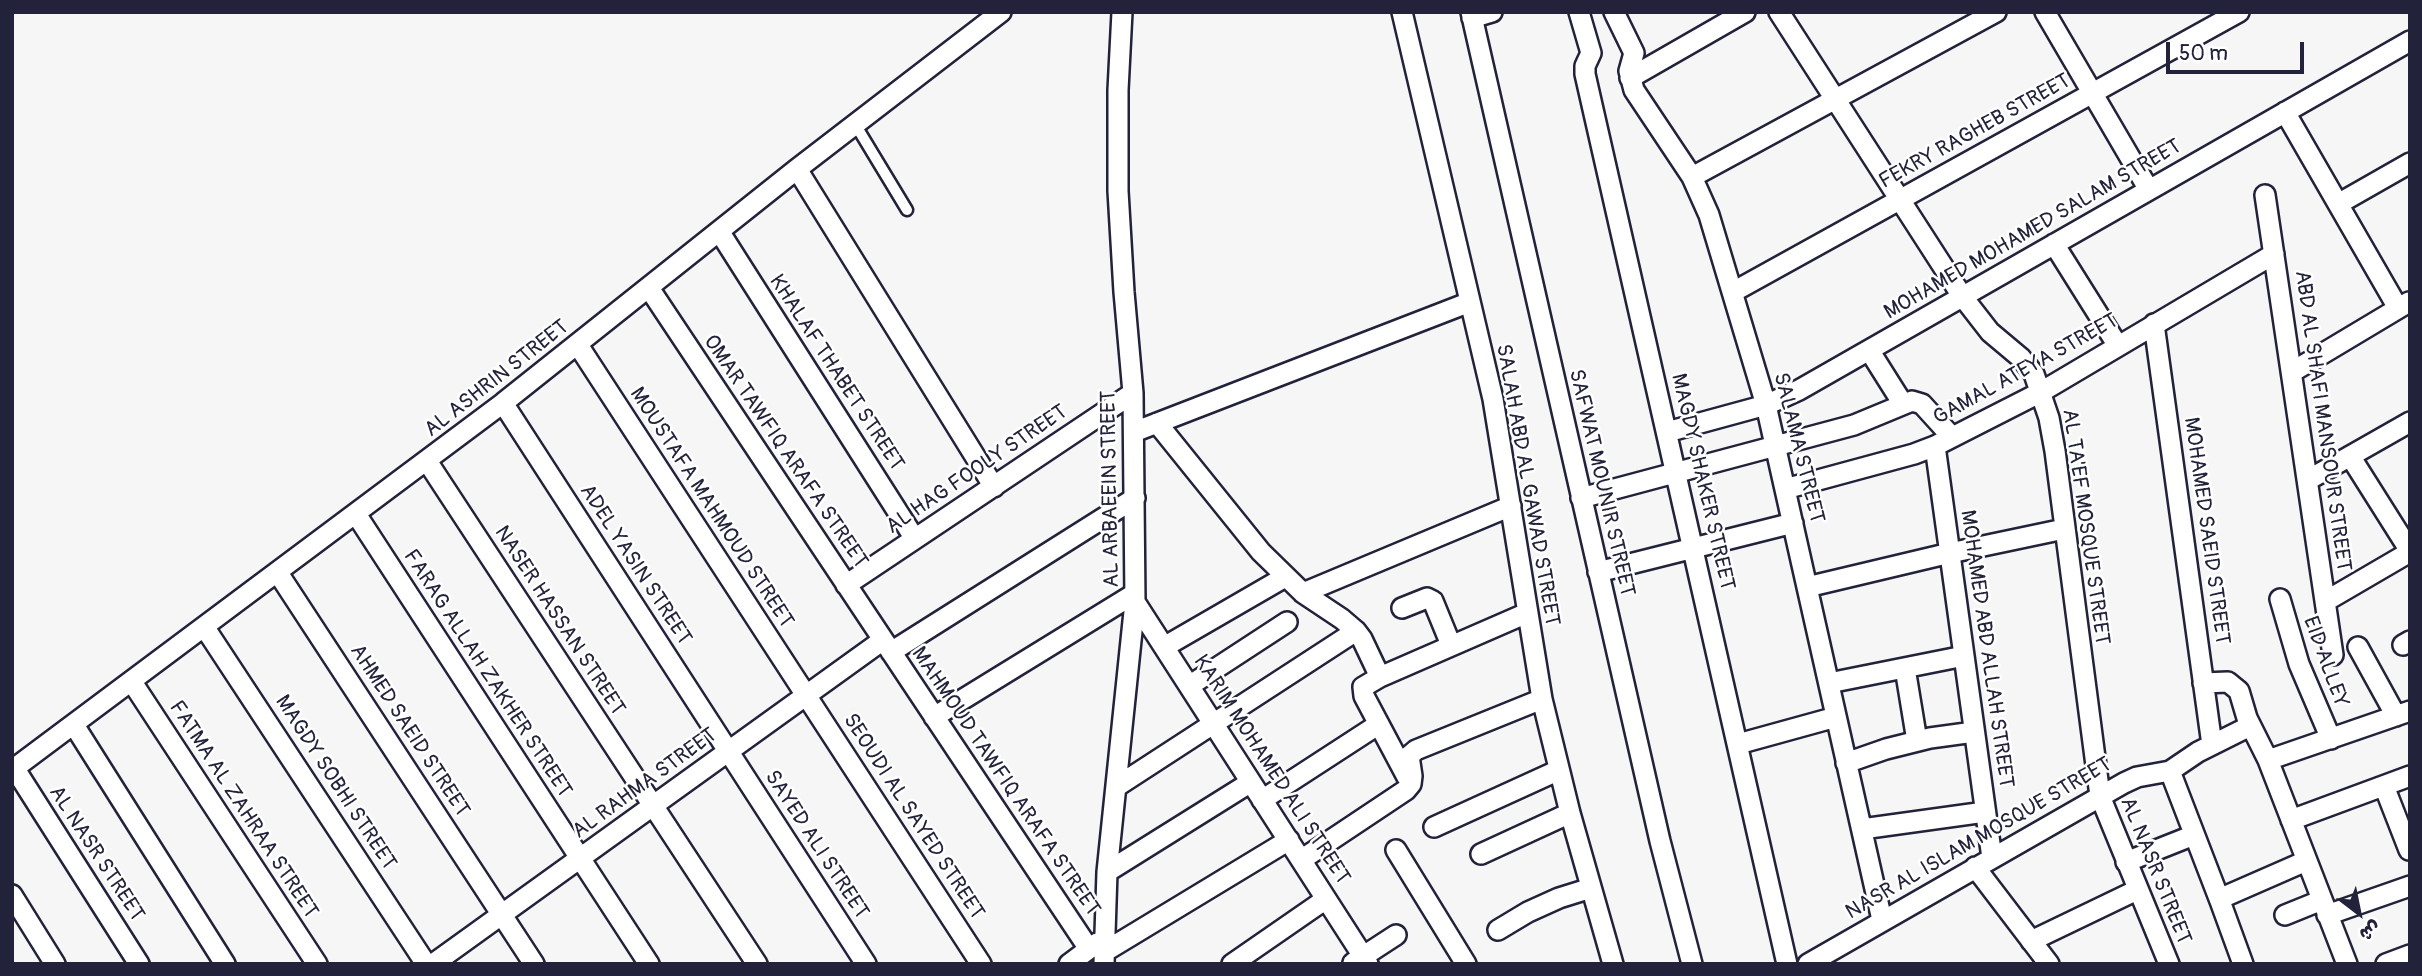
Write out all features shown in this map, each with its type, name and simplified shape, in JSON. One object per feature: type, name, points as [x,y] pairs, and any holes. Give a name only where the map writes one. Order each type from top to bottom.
[{"type":"street","name":"AL ASHRIN STREET","points":[[14,769],[503,403],[797,169],[1001,12]]},
{"type":"street","name":"AL ARBAEEIN STREET","points":[[1100,951],[1135,598],[1133,393],[1118,191],[1118,90],[1122,12]]},
{"type":"street","name":"SALAH ABD AL GAWAD STREET","points":[[1402,12],[1493,399],[1542,699],[1608,962]]},
{"type":"street","points":[[1471,15],[1492,12]]},
{"type":"street","name":"MAGDY SHAKER STREET","points":[[1579,12],[1591,53],[1585,74],[1787,964]]},
{"type":"street","name":"SALAMA STREET","points":[[1614,12],[1634,53],[1629,71],[1634,90],[1692,177],[1709,215],[1733,292],[1766,405],[1882,920]]},
{"type":"street","points":[[1630,78],[1745,12]]},
{"type":"street","name":"AL TA'EF MOSQUE STREET","points":[[1779,12],[1962,296],[1990,332],[2021,358],[2034,374],[2055,451],[2100,796]]},
{"type":"street","points":[[1692,177],[1996,12]]},
{"type":"street","points":[[2045,12],[2149,190]]},
{"type":"street","name":"FEKRY RAGHEB STREET","points":[[1733,292],[2239,12]]},
{"type":"street","name":"SAFWAT MOUNIR STREET","points":[[1471,15],[1660,841],[1692,964]]},
{"type":"street","name":"MOHAMED MOHAMED SALAM STREET","points":[[1667,432],[1766,405],[1818,380],[2410,41]]},
{"type":"street","points":[[2285,112],[2338,204],[2404,305],[2292,372]]},
{"type":"street","points":[[2338,204],[2410,163]]},
{"type":"street","points":[[797,169],[994,487]]},
{"type":"street","name":"ABD AL SHAFI MANSOUR STREET","points":[[2265,195],[2333,655]]},
{"type":"street","name":"KHALAF THABET STREET","points":[[719,231],[915,539]]},
{"type":"street","points":[[2054,244],[2118,346]]},
{"type":"street","name":"GAMAL ATEYA STREET","points":[[1785,489],[1914,454],[1944,442],[2041,392],[2274,254]]},
{"type":"street","name":"OMAR TAWFIQ ARAFA STREET","points":[[649,288],[887,646]]},
{"type":"street","points":[[1134,432],[1470,302]]},
{"type":"street","name":"MOHAMED SAEID STREET","points":[[2154,324],[2212,745]]},
{"type":"street","name":"MOUSTAFA MAHMOUD STREET","points":[[578,345],[806,695]]},
{"type":"street","points":[[1869,350],[1903,404]]},
{"type":"street","name":"AL HAG FOOLY STREET","points":[[846,585],[1133,393]]},
{"type":"street","points":[[1581,498],[1866,421],[1912,401],[1922,404],[1944,442]]},
{"type":"street","name":"ADEL YASIN STREET","points":[[503,403],[728,752]]},
{"type":"street","points":[[2308,480],[2410,422]]},
{"type":"street","points":[[1157,423],[1261,552],[1303,593],[1356,631],[1380,677]]},
{"type":"street","name":"MOHAMED ABD ALLAH STREET","points":[[1944,442],[1950,553],[1985,812],[1983,862]]},
{"type":"street","points":[[2326,601],[2410,551],[2350,456]]},
{"type":"street","name":"NASER HASSAN STREET","points":[[427,461],[757,964]]},
{"type":"street","name":"AL RAHMA STREET","points":[[432,964],[806,695],[1135,498]]},
{"type":"street","points":[[1303,593],[1511,506]]},
{"type":"street","name":"FARAG ALLAH ZAKHER STREET","points":[[356,514],[649,964]]},
{"type":"street","points":[[1598,572],[1793,523]]},
{"type":"street","points":[[1807,587],[2064,528]]},
{"type":"street","name":"AHMED SAEID STREET","points":[[278,573],[534,964]]},
{"type":"street","points":[[1164,647],[1285,577]]},
{"type":"street","points":[[934,717],[1135,598]]},
{"type":"street","name":"KARIM MOHAMED ALI STREET","points":[[1135,598],[1326,899],[1361,961]]},
{"type":"street","points":[[1402,608],[1427,598],[1433,601],[1451,645]]},
{"type":"street","name":"EID ALLEY","points":[[2280,600],[2299,664],[2331,739]]},
{"type":"street","points":[[1411,784],[1362,691],[1363,687],[1380,677],[1527,613]]},
{"type":"street","points":[[1189,686],[1287,622]]},
{"type":"street","name":"MAGDY SOBHI STREET","points":[[205,628],[426,964]]},
{"type":"street","points":[[1116,787],[1356,631]]},
{"type":"street","name":"MAHMOUD TAWFIQ ARAFA STREET","points":[[887,646],[934,717],[1100,951]]},
{"type":"street","points":[[2268,760],[2403,714],[2358,647]]},
{"type":"street","points":[[1829,683],[1964,656]]},
{"type":"street","points":[[1905,668],[1917,741]]},
{"type":"street","name":"FATMA AL ZAHRAA STREET","points":[[132,682],[317,964]]},
{"type":"street","points":[[2203,683],[2228,682],[2239,691],[2250,726],[2268,760],[2347,964]]},
{"type":"street","name":"SEOUDI AL SAYED STREET","points":[[806,695],[981,964]]},
{"type":"street","points":[[1301,860],[1406,790],[1411,784],[1409,755],[1416,750],[1542,699]]},
{"type":"street","points":[[1738,744],[1836,717]]},
{"type":"street","points":[[74,724],[225,964]]},
{"type":"street","points":[[1262,800],[1379,724]]},
{"type":"street","name":"NASR AL ISLAM MOSQUE STREET","points":[[1808,964],[2100,796],[2137,777],[2169,771],[2250,726]]},
{"type":"street","points":[[1846,762],[1917,741],[1974,732]]},
{"type":"street","name":"SAYED ALI STREET","points":[[728,752],[866,964]]},
{"type":"street","name":"AL NASR STREET","points":[[14,769],[139,964]]},
{"type":"street","points":[[1434,827],[1559,770]]},
{"type":"street","points":[[2169,771],[2243,964]]},
{"type":"street","points":[[2291,820],[2410,776]]},
{"type":"street","points":[[1107,872],[1251,782]]},
{"type":"street","points":[[2384,786],[2404,824],[2409,850]]},
{"type":"street","name":"AL NASR STREET","points":[[2100,796],[2165,962]]},
{"type":"street","points":[[1861,829],[1985,812]]},
{"type":"street","points":[[1481,854],[1570,813]]},
{"type":"street","points":[[2126,862],[2194,835]]},
{"type":"street","points":[[1069,964],[1100,951],[1289,840]]},
{"type":"street","points":[[1396,850],[1466,964]]},
{"type":"street","points":[[2220,901],[2306,861]]},
{"type":"street","points":[[1983,862],[2031,941],[2040,962]]},
{"type":"street","points":[[2285,915],[2410,886]]},
{"type":"street","points":[[1498,930],[1548,903],[1591,888]]},
{"type":"street","points":[[2031,941],[2137,890]]},
{"type":"street","points":[[12,895],[55,964]]},
{"type":"street","points":[[1232,964],[1326,899]]},
{"type":"street","points":[[1361,961],[1396,935]]},
{"type":"street","points":[[2386,964],[2410,955]]},
{"type":"lane","points":[[855,124],[907,210]]}]
